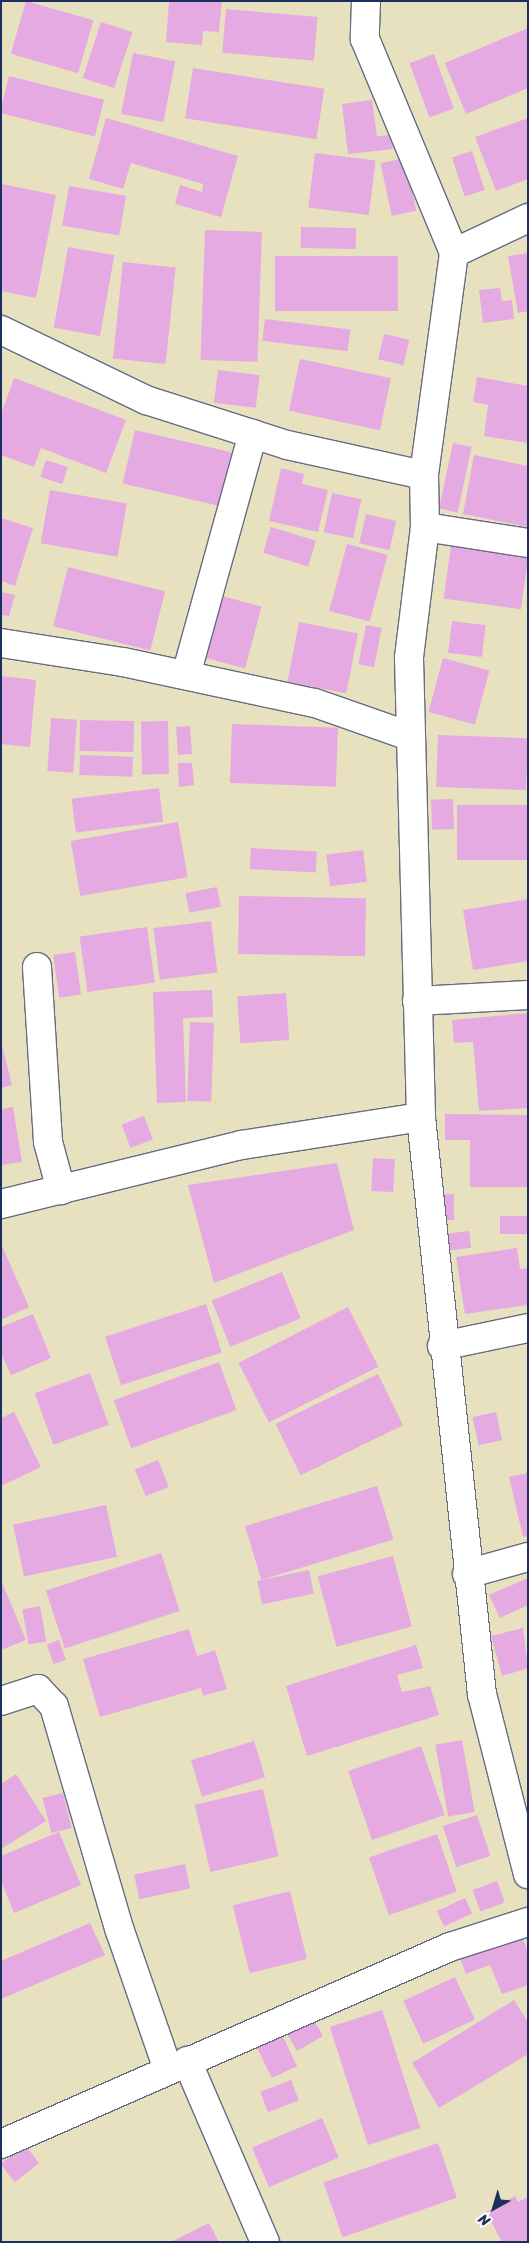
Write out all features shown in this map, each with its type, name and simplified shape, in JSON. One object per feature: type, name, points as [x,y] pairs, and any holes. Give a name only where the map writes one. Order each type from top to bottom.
[{"type":"street","points":[[366,1],[365,39],[454,253],[424,475],[425,527],[409,658],[409,736],[421,1117],[442,1346],[461,1489],[467,1574],[482,1694],[528,1874]]},
{"type":"street","points":[[454,253],[528,218]]},
{"type":"street","points":[[1,330],[146,400],[253,434],[424,475]]},
{"type":"street","points":[[186,675],[253,434]]},
{"type":"street","points":[[425,527],[528,543]]},
{"type":"street","points":[[1,643],[186,675],[315,703],[409,736]]},
{"type":"street","points":[[37,967],[48,1142],[61,1190]]},
{"type":"street","points":[[418,1001],[528,995]]},
{"type":"street","points":[[1,1204],[242,1145],[421,1117]]},
{"type":"street","points":[[442,1346],[528,1328]]},
{"type":"street","points":[[467,1574],[528,1558]]},
{"type":"street","points":[[1,1701],[38,1689],[54,1706],[120,1931],[177,2066],[265,2242]]},
{"type":"street","points":[[1,2144],[450,1947],[528,1922]]},
{"type":"building","points":[[26,1],[93,20],[78,73],[11,54]]},
{"type":"building","points":[[169,1],[222,1],[219,32],[203,31],[202,45],[166,42]]},
{"type":"building","points":[[226,9],[318,17],[314,61],[222,53]]},
{"type":"building","points":[[101,22],[132,32],[114,88],[83,78]]},
{"type":"building","points":[[528,28],[528,88],[466,114],[445,63]]},
{"type":"building","points":[[133,53],[175,61],[163,122],[121,114]]},
{"type":"building","points":[[434,54],[454,109],[429,117],[410,63]]},
{"type":"building","points":[[193,68],[324,89],[316,139],[185,118]]},
{"type":"building","points":[[9,76],[104,100],[95,137],[1,113]]},
{"type":"building","points":[[372,100],[377,136],[391,135],[393,149],[348,154],[342,104]]},
{"type":"building","points":[[106,118],[238,156],[221,217],[175,204],[180,185],[202,192],[203,184],[131,163],[123,189],[89,179]]},
{"type":"building","points":[[528,118],[528,179],[496,191],[475,137]]},
{"type":"building","points":[[472,151],[485,190],[465,196],[452,157]]},
{"type":"building","points":[[315,153],[376,160],[369,215],[308,208]]},
{"type":"building","points":[[405,158],[416,211],[392,216],[381,163]]},
{"type":"building","points":[[2,184],[56,195],[36,298],[1,291]]},
{"type":"building","points":[[69,186],[126,196],[119,235],[62,225]]},
{"type":"building","points":[[301,227],[356,228],[356,249],[301,248]]},
{"type":"building","points":[[205,230],[262,232],[257,362],[200,360]]},
{"type":"building","points":[[68,247],[114,255],[100,336],[54,328]]},
{"type":"building","points":[[528,253],[528,311],[518,313],[508,256]]},
{"type":"building","points":[[275,256],[398,256],[398,311],[275,311]]},
{"type":"building","points":[[123,262],[176,268],[166,364],[113,358]]},
{"type":"building","points":[[500,288],[502,301],[512,300],[514,319],[483,323],[479,290]]},
{"type":"building","points":[[265,319],[350,329],[348,351],[262,341]]},
{"type":"building","points":[[384,334],[409,340],[403,365],[378,359]]},
{"type":"building","points":[[300,359],[391,378],[380,430],[289,411]]},
{"type":"building","points":[[218,370],[260,375],[256,408],[214,403]]},
{"type":"building","points":[[477,377],[528,386],[528,443],[484,436],[488,405],[473,402]]},
{"type":"building","points":[[14,378],[126,420],[106,473],[41,448],[34,467],[1,455],[1,414]]},
{"type":"building","points":[[135,430],[232,452],[220,506],[123,484]]},
{"type":"building","points":[[453,443],[472,447],[458,512],[439,509]]},
{"type":"building","points":[[474,455],[528,466],[528,527],[463,514]]},
{"type":"building","points":[[46,460],[68,467],[62,484],[40,477]]},
{"type":"building","points":[[281,468],[304,474],[302,484],[328,490],[318,532],[269,521]]},
{"type":"building","points":[[50,490],[127,504],[117,557],[41,543]]},
{"type":"building","points":[[332,493],[361,499],[353,538],[324,532]]},
{"type":"building","points":[[366,514],[396,521],[389,550],[359,543]]},
{"type":"building","points":[[1,518],[33,528],[15,586],[1,581]]},
{"type":"building","points":[[271,527],[316,541],[308,567],[263,553]]},
{"type":"building","points":[[347,544],[388,555],[370,622],[329,611]]},
{"type":"building","points":[[451,546],[528,557],[521,609],[444,598]]},
{"type":"building","points":[[68,567],[165,591],[150,650],[53,626]]},
{"type":"building","points":[[1,592],[15,595],[9,616],[1,615]]},
{"type":"building","points":[[222,596],[262,607],[245,668],[205,658]]},
{"type":"building","points":[[452,621],[486,625],[482,657],[448,653]]},
{"type":"building","points":[[299,622],[358,633],[346,693],[287,682]]},
{"type":"building","points":[[366,625],[382,628],[374,667],[358,664]]},
{"type":"building","points":[[443,658],[489,670],[475,725],[429,712]]},
{"type":"building","points":[[1,676],[36,680],[30,747],[1,744]]},
{"type":"building","points":[[51,718],[77,720],[73,773],[47,771]]},
{"type":"building","points":[[80,720],[134,721],[133,752],[79,751]]},
{"type":"building","points":[[141,721],[168,721],[169,774],[142,774]]},
{"type":"building","points":[[232,724],[338,728],[336,787],[230,783]]},
{"type":"building","points":[[190,726],[192,754],[178,755],[176,727]]},
{"type":"building","points":[[438,735],[528,738],[526,790],[436,787]]},
{"type":"building","points":[[80,755],[133,757],[132,777],[79,775]]},
{"type":"building","points":[[178,763],[192,763],[194,785],[179,787]]},
{"type":"building","points":[[159,788],[163,822],[76,832],[72,799]]},
{"type":"building","points":[[453,799],[454,829],[432,830],[431,800]]},
{"type":"building","points":[[457,805],[528,805],[528,860],[457,860]]},
{"type":"building","points":[[178,822],[188,877],[80,896],[71,841]]},
{"type":"building","points":[[251,848],[317,851],[316,872],[250,869]]},
{"type":"building","points":[[363,850],[367,882],[330,886],[326,855]]},
{"type":"building","points":[[217,887],[221,907],[189,913],[186,893]]},
{"type":"building","points":[[239,896],[366,898],[365,956],[238,954]]},
{"type":"building","points":[[528,899],[528,961],[473,970],[463,910]]},
{"type":"building","points":[[211,921],[217,973],[160,980],[153,928]]},
{"type":"building","points":[[147,927],[155,982],[87,992],[80,936]]},
{"type":"building","points":[[75,952],[81,995],[59,998],[53,955]]},
{"type":"building","points":[[212,990],[213,1017],[183,1018],[186,1102],[157,1103],[153,992]]},
{"type":"building","points":[[286,993],[289,1040],[240,1043],[237,996]]},
{"type":"building","points":[[528,1013],[528,1108],[479,1111],[473,1042],[454,1043],[452,1020]]},
{"type":"building","points":[[190,1022],[214,1023],[211,1102],[187,1101]]},
{"type":"building","points":[[1,1041],[12,1085],[1,1088]]},
{"type":"building","points":[[13,1107],[22,1162],[1,1165],[1,1109]]},
{"type":"building","points":[[445,1114],[528,1115],[528,1187],[470,1187],[470,1140],[445,1140]]},
{"type":"building","points":[[144,1116],[153,1139],[131,1148],[122,1125]]},
{"type":"building","points":[[373,1158],[395,1159],[393,1192],[371,1191]]},
{"type":"building","points":[[337,1163],[354,1230],[214,1283],[188,1185]]},
{"type":"building","points":[[440,1194],[454,1194],[454,1220],[440,1220]]},
{"type":"building","points":[[500,1216],[528,1216],[528,1234],[500,1234]]},
{"type":"building","points":[[469,1231],[471,1248],[442,1251],[440,1235]]},
{"type":"building","points":[[1,1244],[29,1307],[1,1320]]},
{"type":"building","points":[[517,1248],[520,1269],[528,1268],[528,1305],[465,1314],[456,1257]]},
{"type":"building","points":[[282,1272],[301,1318],[230,1347],[212,1300]]},
{"type":"building","points":[[206,1304],[222,1353],[121,1385],[105,1337]]},
{"type":"building","points":[[348,1307],[378,1367],[269,1423],[238,1363]]},
{"type":"building","points":[[33,1314],[51,1358],[11,1375],[1,1353],[1,1327]]},
{"type":"building","points":[[219,1362],[236,1410],[131,1448],[114,1400]]},
{"type":"building","points":[[90,1373],[109,1425],[53,1445],[35,1393]]},
{"type":"building","points":[[378,1374],[403,1425],[301,1475],[276,1424]]},
{"type":"building","points":[[14,1412],[41,1467],[1,1486],[1,1418]]},
{"type":"building","points":[[496,1412],[502,1440],[479,1445],[473,1417]]},
{"type":"building","points":[[158,1460],[169,1487],[146,1496],[135,1469]]},
{"type":"building","points":[[528,1473],[528,1536],[523,1537],[509,1477]]},
{"type":"building","points":[[377,1486],[393,1540],[261,1580],[245,1526]]},
{"type":"building","points":[[106,1505],[117,1557],[24,1577],[13,1525]]},
{"type":"building","points":[[161,1553],[180,1611],[65,1648],[46,1590]]},
{"type":"building","points":[[393,1556],[412,1627],[337,1647],[318,1576]]},
{"type":"building","points":[[309,1570],[314,1593],[262,1604],[257,1581]]},
{"type":"building","points":[[528,1578],[528,1605],[500,1618],[489,1595]]},
{"type":"building","points":[[1,1580],[26,1640],[1,1650]]},
{"type":"building","points":[[40,1606],[46,1641],[29,1645],[22,1609]]},
{"type":"building","points":[[523,1628],[528,1668],[502,1676],[491,1636]]},
{"type":"building","points":[[189,1629],[197,1656],[215,1650],[227,1689],[203,1696],[201,1688],[100,1717],[83,1659]]},
{"type":"building","points":[[59,1640],[66,1660],[54,1664],[47,1644]]},
{"type":"building","points":[[416,1645],[423,1668],[397,1675],[402,1692],[430,1686],[439,1715],[307,1756],[286,1686]]},
{"type":"building","points":[[462,1740],[475,1812],[448,1817],[435,1745]]},
{"type":"building","points":[[254,1741],[265,1777],[202,1797],[191,1760]]},
{"type":"building","points":[[421,1746],[445,1815],[372,1840],[348,1771]]},
{"type":"building","points":[[16,1774],[46,1821],[1,1849],[1,1784]]},
{"type":"building","points":[[263,1789],[279,1856],[210,1872],[195,1805]]},
{"type":"building","points":[[63,1793],[72,1828],[51,1833],[43,1798]]},
{"type":"building","points":[[477,1815],[490,1856],[456,1867],[443,1826]]},
{"type":"building","points":[[59,1832],[81,1885],[14,1913],[1,1881],[1,1856]]},
{"type":"building","points":[[437,1834],[457,1892],[389,1915],[369,1857]]},
{"type":"building","points":[[185,1864],[190,1888],[139,1899],[134,1875]]},
{"type":"building","points":[[497,1881],[505,1903],[480,1912],[473,1890]]},
{"type":"building","points":[[290,1891],[307,1959],[250,1973],[233,1905]]},
{"type":"building","points":[[465,1898],[472,1913],[444,1927],[437,1911]]},
{"type":"building","points":[[90,1923],[105,1955],[1,1999],[1,1961]]},
{"type":"building","points":[[520,1932],[528,1952],[528,1985],[502,1994],[490,1965],[466,1974],[459,1956]]},
{"type":"building","points":[[455,1977],[475,2020],[423,2044],[403,2001]]},
{"type":"building","points":[[514,2000],[528,2022],[528,2054],[439,2108],[412,2063]]},
{"type":"building","points":[[382,2010],[420,2128],[368,2145],[330,2027]]},
{"type":"building","points":[[312,2017],[323,2036],[297,2051],[286,2032]]},
{"type":"building","points":[[280,2031],[297,2066],[272,2078],[255,2043]]},
{"type":"building","points":[[291,2080],[299,2101],[268,2112],[260,2092]]},
{"type":"building","points":[[322,2118],[339,2158],[269,2187],[252,2148]]},
{"type":"building","points":[[438,2143],[457,2198],[342,2237],[324,2182]]},
{"type":"building","points":[[25,2145],[39,2163],[15,2182],[1,2164]]},
{"type":"building","points":[[515,2196],[518,2202],[528,2197],[528,2242],[502,2242],[486,2212]]},
{"type":"building","points":[[209,2223],[219,2242],[171,2242]]}]
